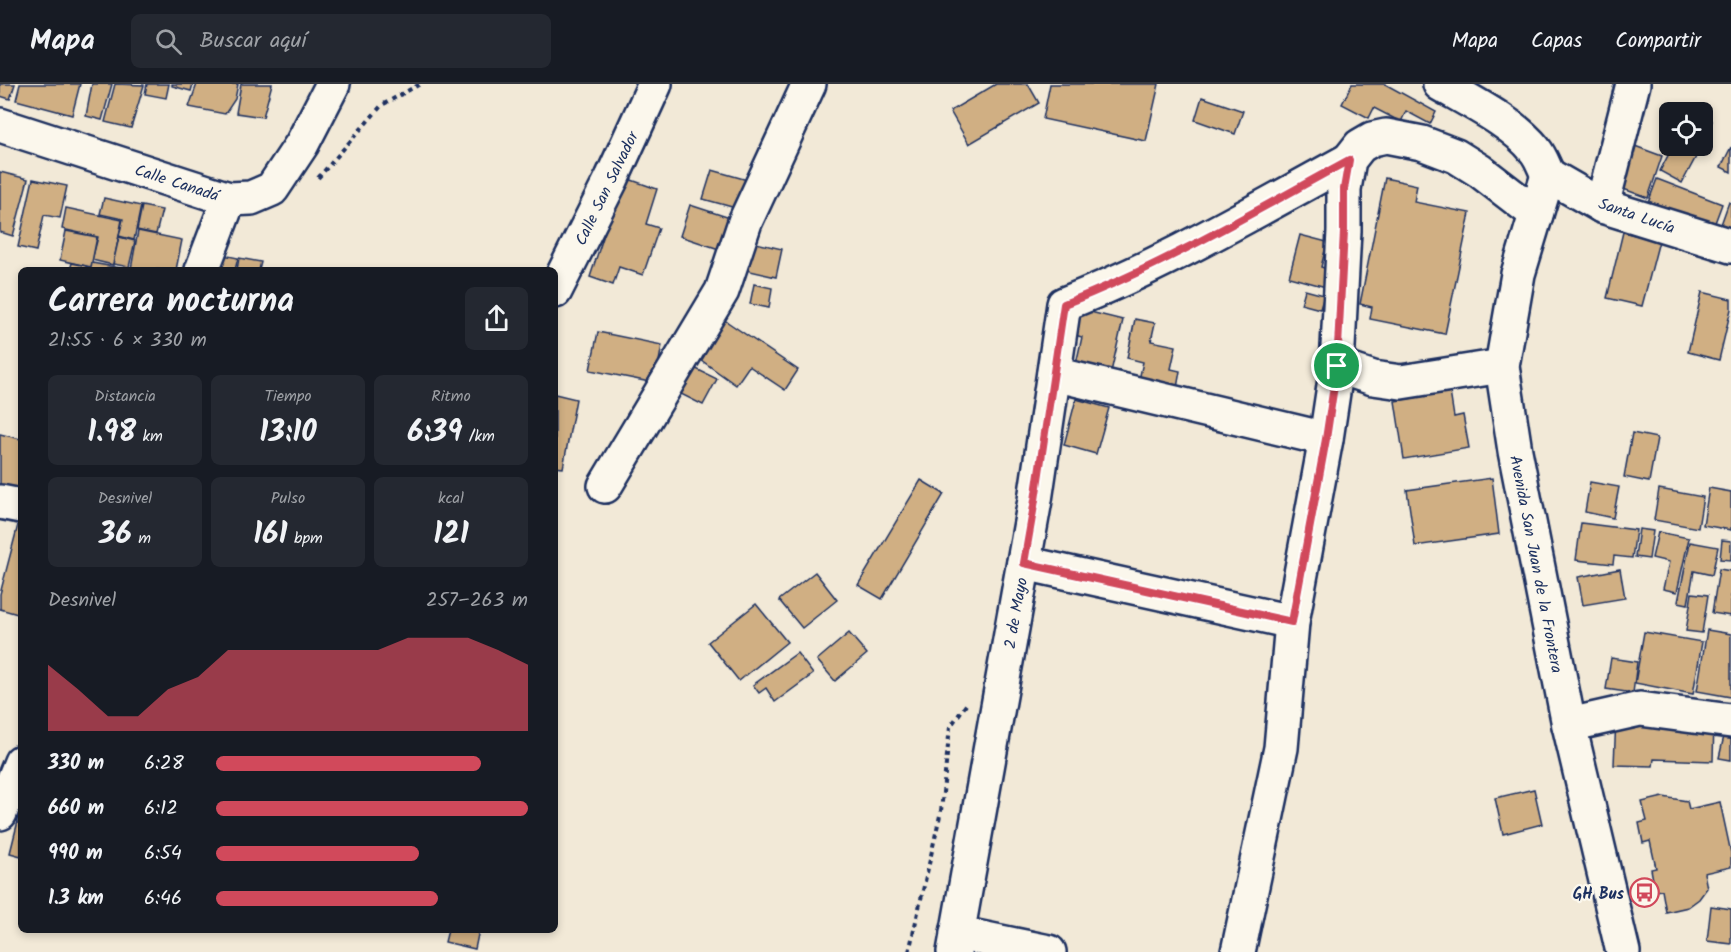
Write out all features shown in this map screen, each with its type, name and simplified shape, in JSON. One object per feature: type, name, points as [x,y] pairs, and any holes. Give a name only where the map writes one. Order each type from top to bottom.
[{"type":"street","name":"Calle Canadá","points":[[0,125],[229,199],[251,198],[273,189],[302,144],[333,84]]},
{"type":"street","name":"Calle San Salvador","points":[[558,285],[612,178],[655,84]]},
{"type":"street","points":[[605,486],[722,291],[746,222],[809,84]]},
{"type":"street","points":[[1440,84],[1481,107],[1520,135],[1535,150],[1548,175]]},
{"type":"street","points":[[1602,206],[1633,84]]},
{"type":"street","points":[[1238,952],[1281,748],[1292,622],[1326,439],[1337,366],[1344,189],[1349,160],[1360,146],[1372,139],[1386,136],[1422,143],[1456,156],[1480,171],[1536,214]]},
{"type":"street","name":"2 de Mayo","points":[[956,943],[1035,500],[1064,304],[1109,287],[1162,262],[1349,160]]},
{"type":"street","name":"Santa Lucía","points":[[1548,175],[1602,206],[1731,246]]},
{"type":"street","name":"Avenida San Juan de la Frontera","points":[[1548,175],[1518,274],[1502,366],[1515,452],[1569,725],[1623,952]]},
{"type":"street","points":[[203,267],[229,199]]},
{"type":"street","points":[[1337,366],[1373,378],[1401,382],[1502,366]]},
{"type":"street","points":[[1054,374],[1326,439]]},
{"type":"street","points":[[0,502],[18,505]]},
{"type":"street","points":[[1024,563],[1292,622]]},
{"type":"street","points":[[1569,725],[1640,709],[1731,721]]},
{"type":"street","points":[[0,813],[18,769]]},
{"type":"street","points":[[956,943],[1049,952]]},
{"type":"path","points":[[315,181],[382,105],[420,84]]},
{"type":"building","points":[[0,84],[15,84],[10,99],[0,96]]},
{"type":"building","points":[[20,84],[80,84],[72,115],[16,100]]},
{"type":"building","points":[[92,84],[112,84],[102,120],[86,116]]},
{"type":"building","points":[[115,84],[144,85],[131,128],[105,122]]},
{"type":"building","points":[[147,84],[169,84],[166,98],[145,94]]},
{"type":"building","points":[[172,84],[193,84],[191,91],[172,86]]},
{"type":"building","points":[[197,84],[238,84],[235,99],[225,114],[189,107]]},
{"type":"building","points":[[241,84],[272,84],[263,117],[236,113]]},
{"type":"building","points":[[996,84],[1028,84],[1039,103],[969,144],[950,111]]},
{"type":"building","points":[[1050,84],[1159,84],[1146,141],[1043,119]]},
{"type":"building","points":[[1352,84],[1385,84],[1436,112],[1430,124],[1406,111],[1401,122],[1374,108],[1369,118],[1342,104]]},
{"type":"building","points":[[1202,97],[1243,111],[1235,134],[1195,120]]},
{"type":"building","points":[[1624,142],[1662,156],[1648,198],[1610,184]]},
{"type":"building","points":[[1731,147],[1731,172],[1721,167]]},
{"type":"building","points":[[1668,156],[1696,156],[1682,183],[1660,171]]},
{"type":"building","points":[[712,170],[751,181],[743,210],[703,199]]},
{"type":"building","points":[[0,172],[28,179],[13,236],[0,232]]},
{"type":"building","points":[[623,177],[657,189],[646,224],[659,228],[643,275],[619,267],[613,285],[590,277]]},
{"type":"building","points":[[1385,178],[1417,185],[1414,202],[1470,213],[1445,334],[1370,319],[1372,307],[1360,304]]},
{"type":"building","points":[[33,179],[67,186],[60,218],[44,215],[36,251],[18,247]]},
{"type":"building","points":[[1657,179],[1722,204],[1713,228],[1648,203]]},
{"type":"building","points":[[104,198],[141,206],[134,240],[119,236],[123,219],[100,214]]},
{"type":"building","points":[[1729,202],[1731,203],[1731,234],[1719,230]]},
{"type":"building","points":[[690,205],[730,218],[719,249],[680,236]]},
{"type":"building","points":[[142,206],[162,210],[156,234],[137,230]]},
{"type":"building","points":[[66,208],[122,220],[113,265],[92,260],[98,237],[62,229]]},
{"type":"building","points":[[66,231],[97,237],[91,267],[60,260]]},
{"type":"building","points":[[138,231],[182,240],[177,267],[131,267]]},
{"type":"building","points":[[1623,232],[1659,241],[1642,306],[1607,298]]},
{"type":"building","points":[[1300,235],[1327,242],[1321,267],[1330,270],[1326,287],[1289,277]]},
{"type":"building","points":[[119,237],[135,241],[129,267],[113,264]]},
{"type":"building","points":[[743,240],[782,249],[776,277],[737,268]]},
{"type":"building","points":[[214,253],[238,258],[236,267],[212,267]]},
{"type":"building","points":[[239,258],[261,262],[260,267],[238,267]]},
{"type":"building","points":[[72,263],[86,266],[86,267],[71,267]]},
{"type":"building","points":[[92,263],[114,267],[91,267]]},
{"type":"building","points":[[754,284],[772,288],[769,308],[750,304]]},
{"type":"building","points":[[1305,290],[1324,295],[1320,309],[1301,304]]},
{"type":"building","points":[[1702,292],[1731,299],[1731,309],[1719,360],[1688,352]]},
{"type":"building","points":[[1078,309],[1123,320],[1111,372],[1076,364],[1082,337],[1071,334]]},
{"type":"building","points":[[720,317],[798,370],[785,390],[749,366],[736,385],[694,355]]},
{"type":"building","points":[[1135,319],[1155,323],[1151,341],[1176,346],[1171,369],[1180,371],[1177,388],[1139,380],[1143,362],[1127,358]]},
{"type":"building","points":[[598,332],[662,345],[655,383],[590,370]]},
{"type":"building","points":[[682,362],[717,379],[703,405],[669,388]]},
{"type":"building","points":[[1450,392],[1454,417],[1463,415],[1469,448],[1404,459],[1395,401]]},
{"type":"building","points":[[558,395],[576,399],[563,468],[558,467]]},
{"type":"building","points":[[1076,399],[1109,408],[1096,454],[1064,445]]},
{"type":"building","points":[[1632,433],[1657,438],[1649,482],[1624,477]]},
{"type":"building","points":[[0,434],[18,438],[18,491],[0,487]]},
{"type":"building","points":[[1492,478],[1499,534],[1415,546],[1407,490]]},
{"type":"building","points":[[921,480],[944,494],[882,599],[858,585]]},
{"type":"building","points":[[1590,482],[1619,487],[1613,518],[1585,512]]},
{"type":"building","points":[[1709,488],[1731,492],[1731,530],[1703,525]]},
{"type":"building","points":[[1659,489],[1703,497],[1698,528],[1654,520]]},
{"type":"building","points":[[1581,523],[1636,530],[1632,558],[1614,556],[1613,564],[1576,560]]},
{"type":"building","points":[[18,525],[18,614],[0,609],[0,594]]},
{"type":"building","points":[[1639,529],[1653,531],[1649,559],[1635,557]]},
{"type":"building","points":[[1658,532],[1689,538],[1677,592],[1663,589],[1669,562],[1652,558]]},
{"type":"building","points":[[1722,540],[1731,541],[1731,560],[1720,559]]},
{"type":"building","points":[[1690,542],[1718,547],[1712,575],[1694,571],[1688,604],[1678,602]]},
{"type":"building","points":[[1620,569],[1625,598],[1583,605],[1578,577]]},
{"type":"building","points":[[1719,569],[1731,571],[1731,616],[1712,613]]},
{"type":"building","points":[[815,572],[837,600],[802,628],[779,600]]},
{"type":"building","points":[[1692,593],[1708,595],[1702,633],[1686,631]]},
{"type":"building","points":[[756,604],[787,642],[739,681],[708,642]]},
{"type":"building","points":[[1707,630],[1731,634],[1731,697],[1697,691]]},
{"type":"building","points":[[1644,632],[1702,642],[1693,694],[1635,683]]},
{"type":"building","points":[[849,633],[867,654],[835,681],[817,660]]},
{"type":"building","points":[[797,653],[813,674],[775,702],[766,688],[759,693],[753,685]]},
{"type":"building","points":[[1611,658],[1637,662],[1633,693],[1606,689]]},
{"type":"building","points":[[1616,718],[1714,721],[1713,761],[1654,759],[1653,766],[1614,765]]},
{"type":"building","points":[[1724,736],[1731,738],[1731,760],[1719,758]]},
{"type":"building","points":[[1534,789],[1542,824],[1503,834],[1495,798]]},
{"type":"building","points":[[1663,797],[1687,801],[1689,809],[1720,802],[1731,853],[1731,867],[1704,873],[1707,888],[1699,899],[1688,907],[1666,912],[1662,890],[1655,891],[1651,869],[1656,868],[1650,841],[1643,843],[1639,823],[1647,821],[1642,802]]},
{"type":"building","points":[[18,821],[18,855],[10,853]]},
{"type":"building","points":[[1711,906],[1731,909],[1731,944],[1707,941]]},
{"type":"building","points":[[447,933],[478,933],[475,949],[445,942]]},
{"type":"place","name":"GH Bus","points":[[1645,893]]},
{"type":"route","points":[[1349,160],[1344,189],[1337,366],[1326,439],[1292,622],[1024,563],[1064,304],[1109,287],[1162,262],[1349,160]]}]
